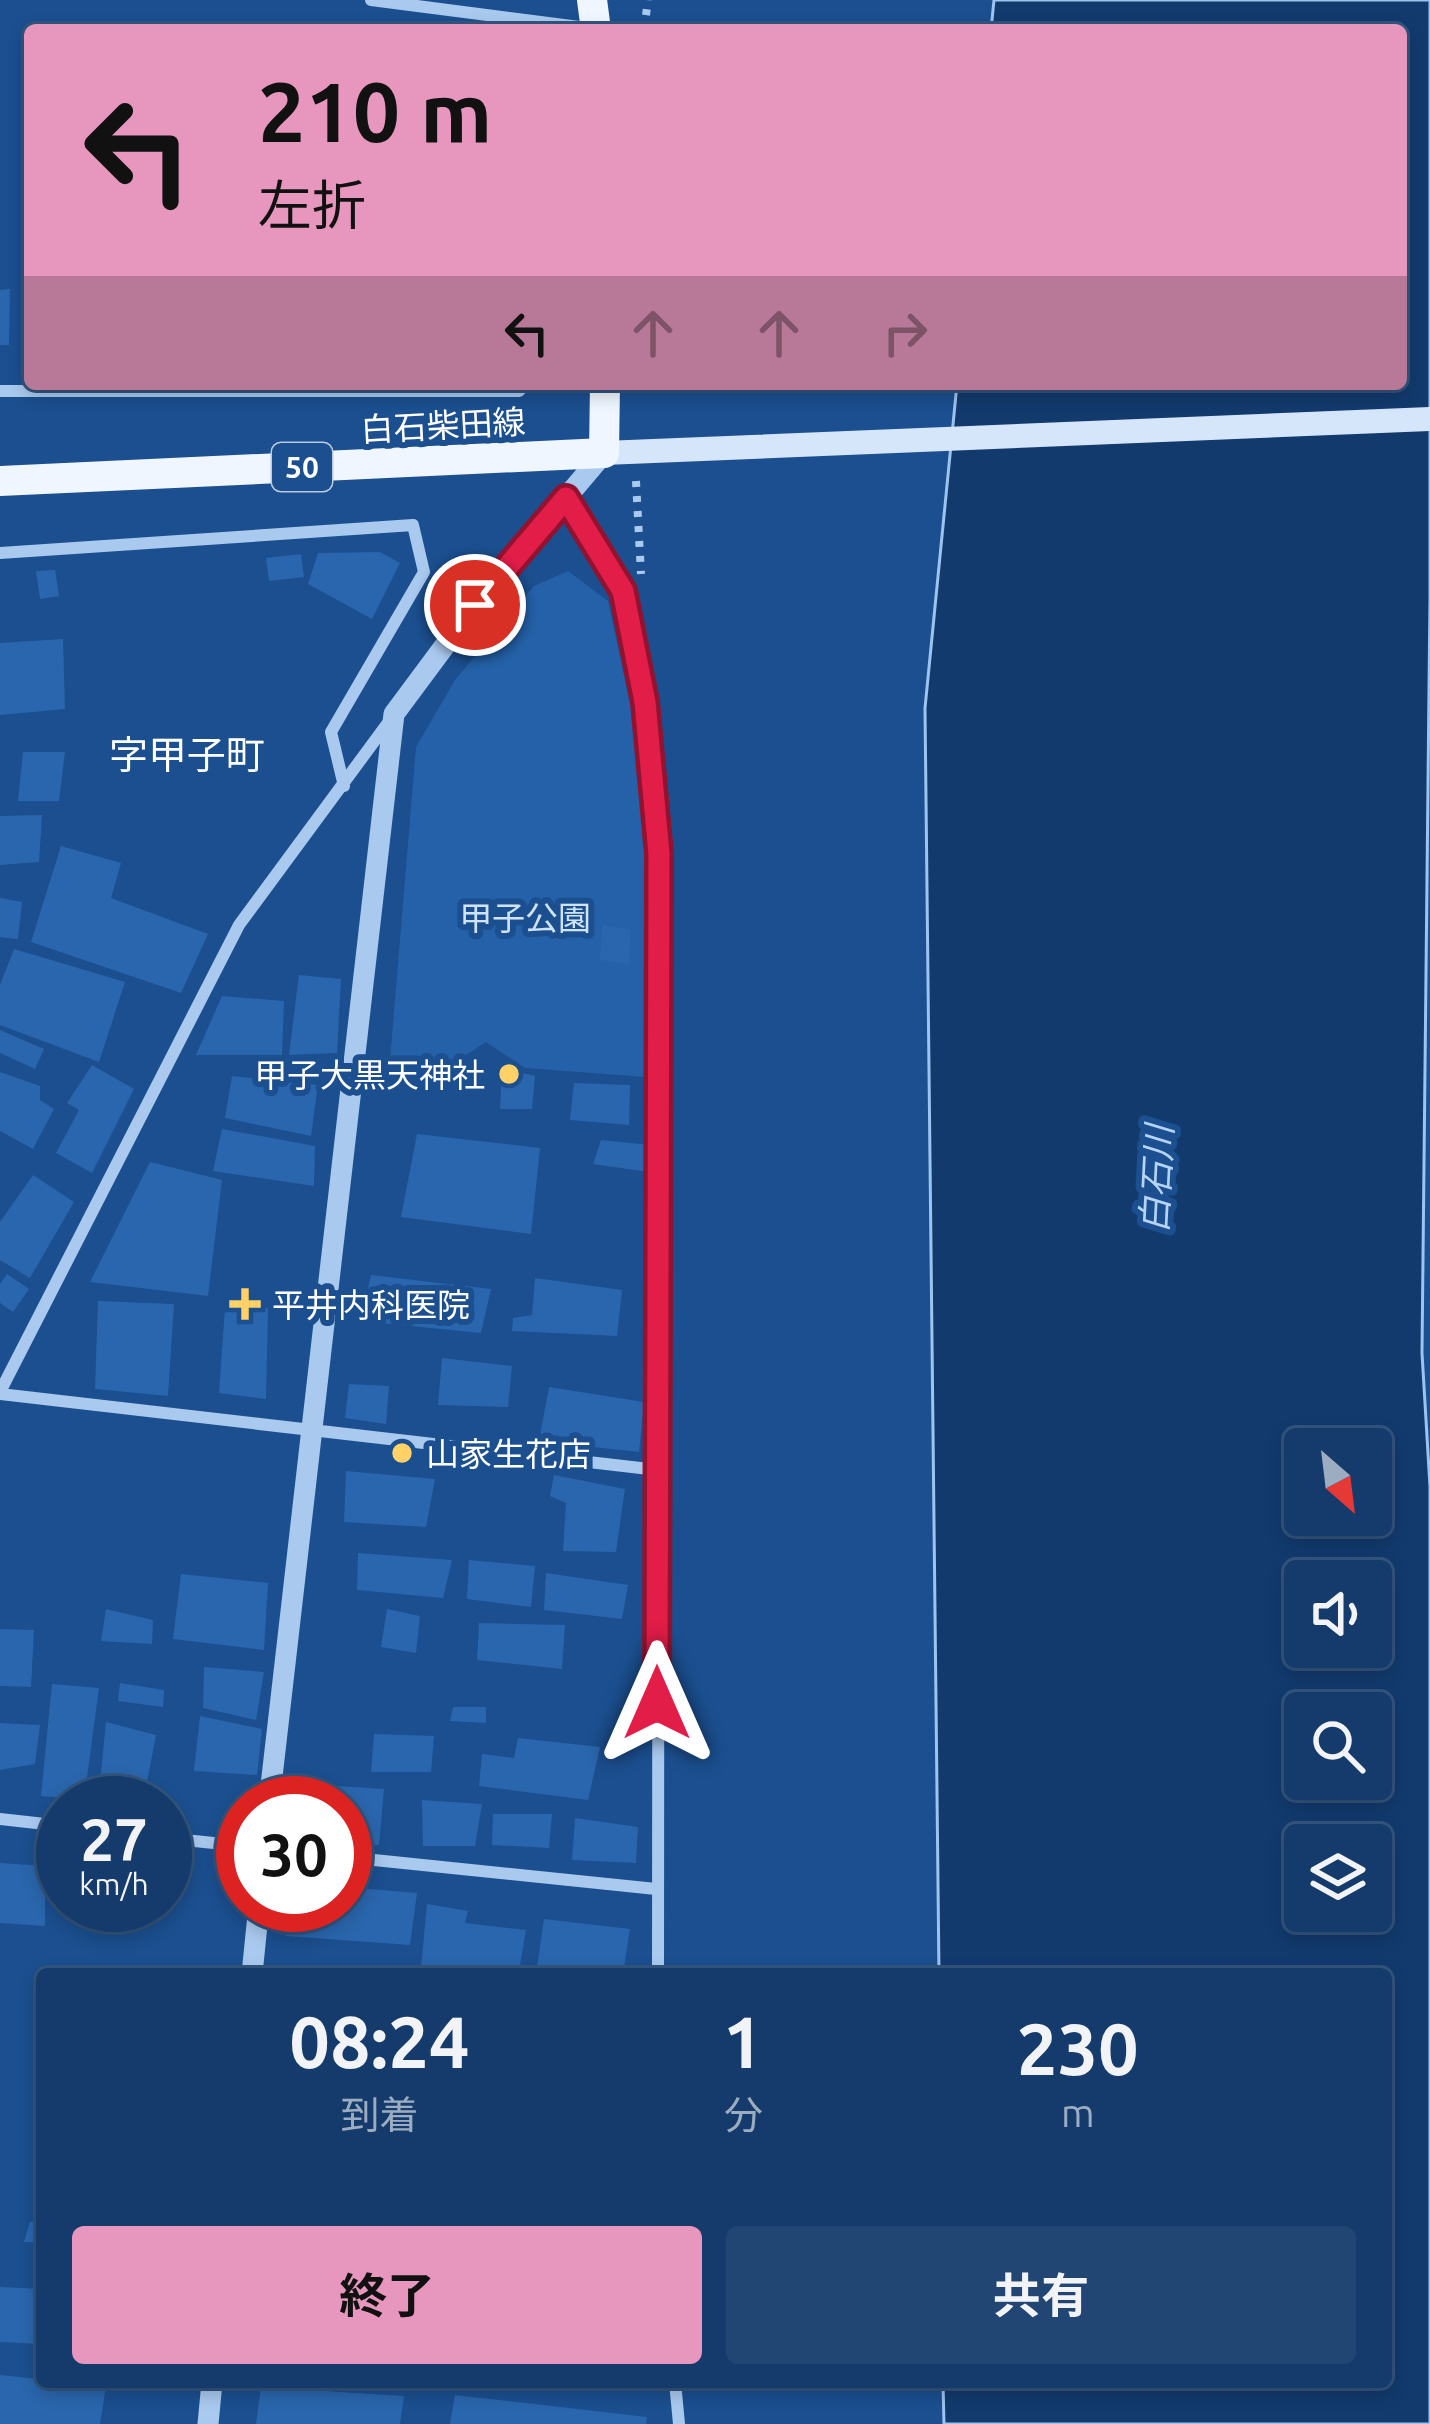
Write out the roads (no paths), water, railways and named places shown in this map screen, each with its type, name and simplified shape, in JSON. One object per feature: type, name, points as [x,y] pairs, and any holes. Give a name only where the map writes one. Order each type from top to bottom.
[{"type":"main road","points":[[604,390],[604,453],[1430,419]]},
{"type":"main road","name":"白石柴田線","points":[[0,481],[604,453]]},
{"type":"street","points":[[371,0],[551,24]]},
{"type":"street","points":[[0,391],[520,390]]},
{"type":"street","points":[[604,453],[475,605],[238,925],[0,1393],[658,1470]]},
{"type":"street","points":[[566,498],[623,591],[645,702],[659,854],[658,1968]]},
{"type":"street","points":[[0,553],[413,525],[424,572],[331,732],[344,786]]},
{"type":"street","points":[[272,1776],[394,714]]},
{"type":"street","points":[[0,1819],[36,1823]]},
{"type":"street","points":[[372,1860],[656,1889]]},
{"type":"street","points":[[253,1968],[256,1932]]},
{"type":"street","points":[[208,2424],[211,2388]]},
{"type":"street","points":[[676,2388],[679,2424]]},
{"type":"water","name":"白石川","points":[[994,0],[1430,0],[1422,1353],[1430,1487],[1430,2424],[944,2424],[943,2388],[1392,2388],[1392,1968],[939,1968],[925,708],[956,390],[1407,390],[1407,24],[992,24]]},
{"type":"place","name":"甲子大黒天神社","points":[[509,1074]]},
{"type":"place","name":"平井内科医院","points":[[245,1304]]},
{"type":"place","name":"山家生花店","points":[[402,1453]]},
{"type":"district","name":"字甲子町","points":[[187,754]]},
{"type":"park label","name":"甲子公園","points":[[525,917]]}]
